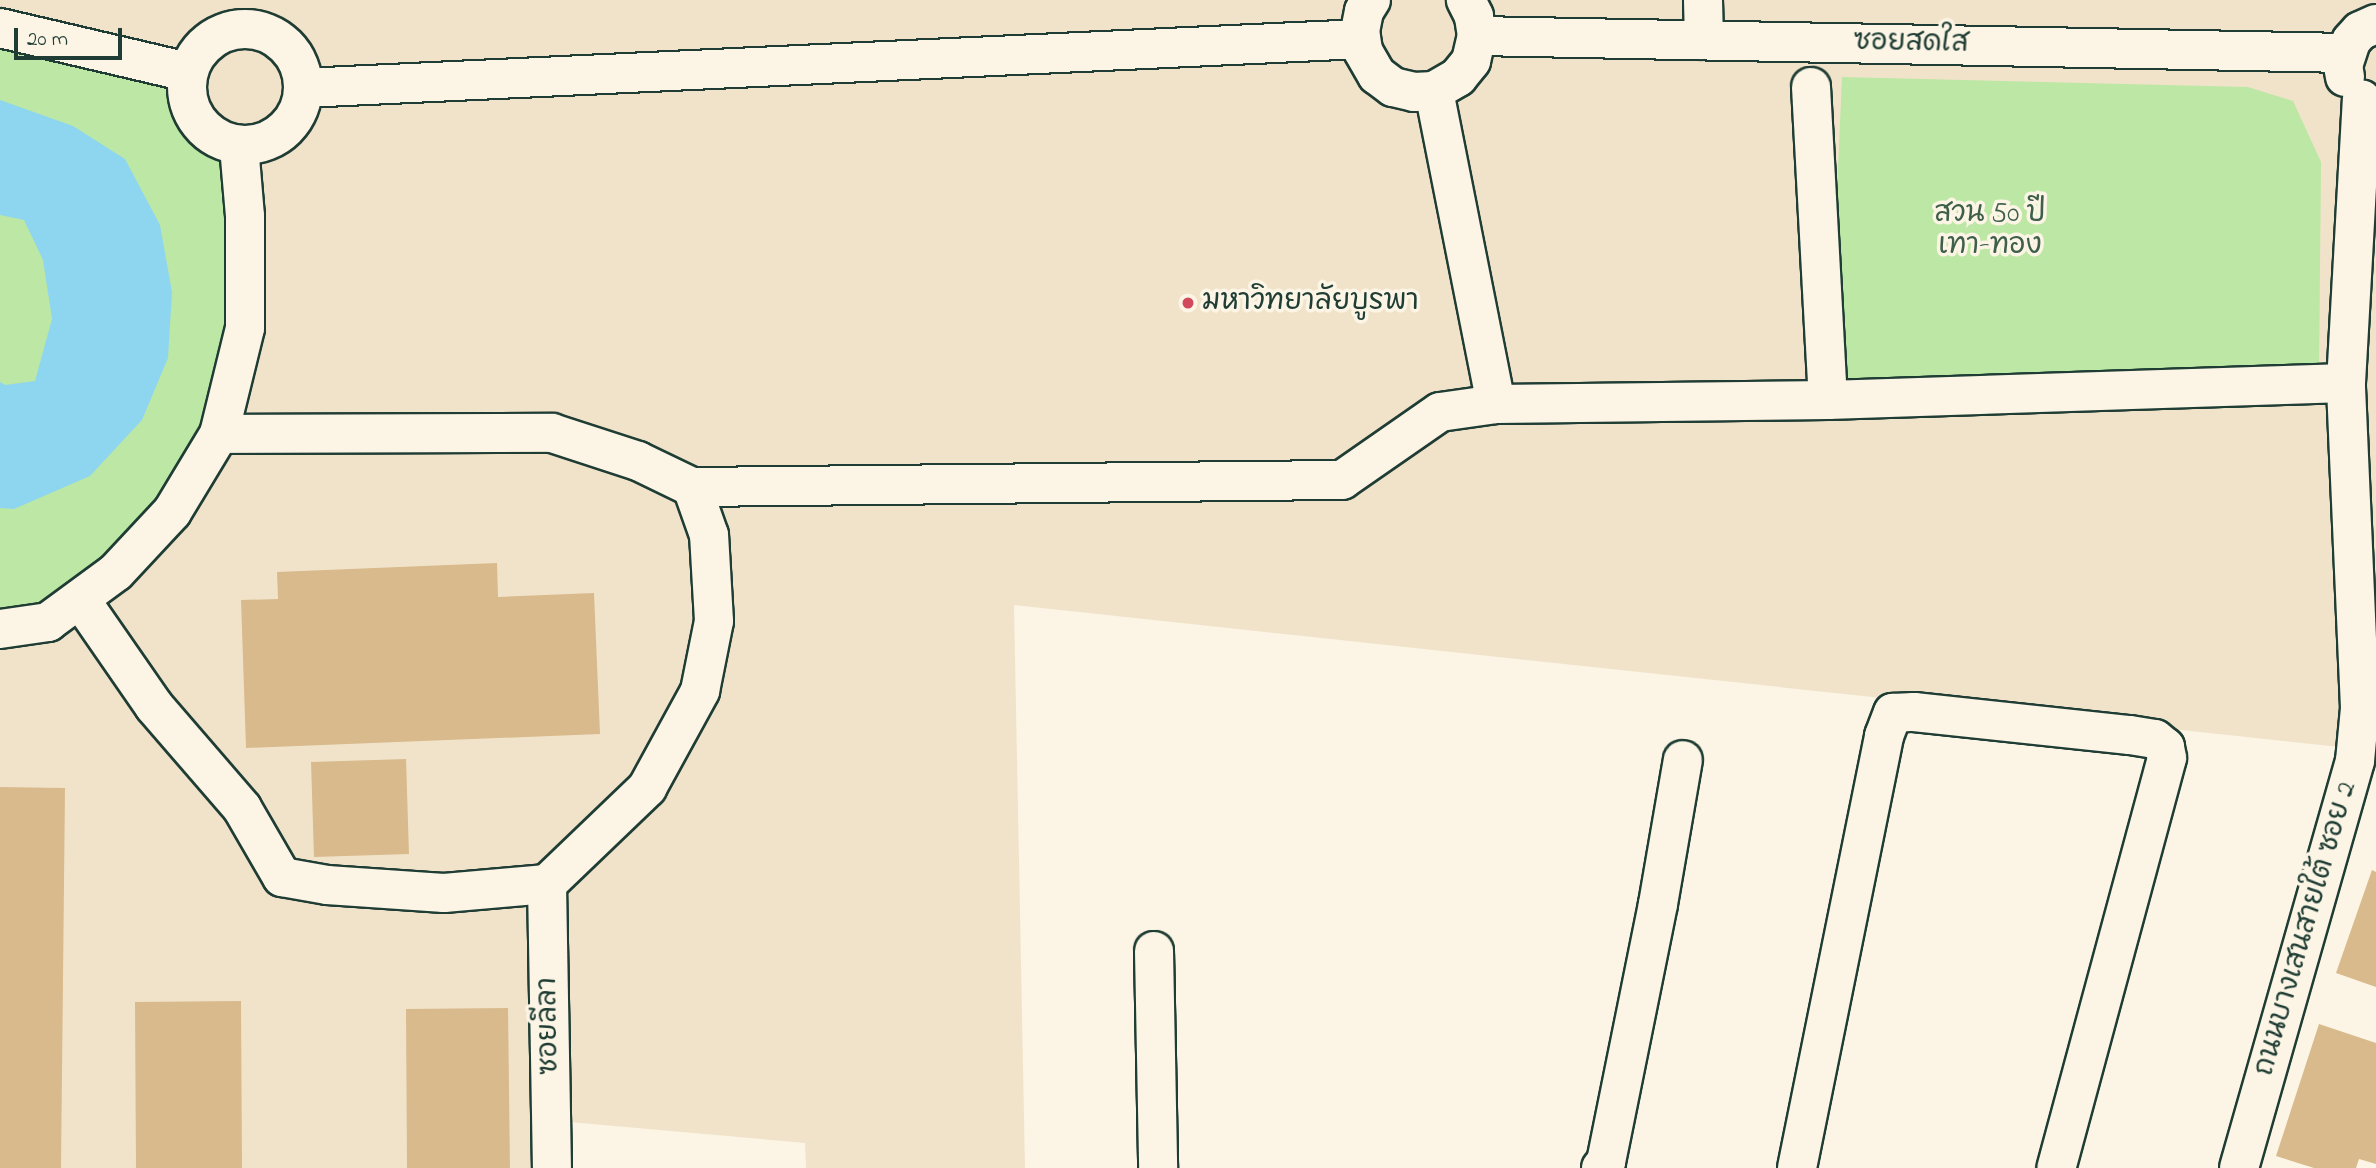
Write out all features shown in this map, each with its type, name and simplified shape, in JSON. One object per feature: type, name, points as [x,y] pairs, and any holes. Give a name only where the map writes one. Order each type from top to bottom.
[{"type":"street","points":[[1371,0],[1364,11],[1361,39],[1363,51],[1377,75],[1393,87],[1413,93],[1434,91],[1458,77],[1471,61],[1472,18]]},
{"type":"street","points":[[1703,0],[1704,40]]},
{"type":"street","points":[[262,15],[276,37],[291,51],[301,69],[303,88],[299,108],[289,126],[277,136],[258,144],[239,146],[220,141],[197,122],[188,103],[188,72],[197,54],[218,35],[262,15]]},
{"type":"street","name":"ซอยสดใส","points":[[1472,18],[1704,40],[2345,53]]},
{"type":"street","points":[[2369,102],[2346,79],[2343,66],[2345,53],[2360,31],[2376,24]]},
{"type":"street","points":[[0,28],[188,72]]},
{"type":"street","points":[[303,88],[1361,39]]},
{"type":"street","points":[[1811,87],[1828,400]]},
{"type":"street","points":[[1434,91],[1496,404]]},
{"type":"street","name":"ถนนบางเสนสายใต้ ซอย 2","points":[[2239,1168],[2365,763],[2360,708],[2346,383],[2369,102]]},
{"type":"street","points":[[0,629],[48,622],[116,572],[172,512],[219,434],[245,328],[245,216],[239,146]]},
{"type":"street","points":[[219,434],[552,433],[638,461],[692,487],[1342,480],[1440,412],[1496,404],[1828,400],[2346,383]]},
{"type":"street","points":[[80,598],[154,706],[242,808],[282,877],[327,886],[444,893],[547,884],[647,788],[700,691],[714,621],[709,535],[692,487]]},
{"type":"street","points":[[1797,1168],[1884,736],[1893,713],[1914,712],[2130,735],[2155,739],[2165,747],[2168,758],[2056,1168]]},
{"type":"street","points":[[1601,1168],[1606,1162],[1653,931],[1683,760]]},
{"type":"street","name":"ซอยลีลา","points":[[547,884],[552,1168]]},
{"type":"street","points":[[1154,951],[1157,1168]]},
{"type":"shaded area","name":"มหาวิทยาลัยบูรพา","points":[[0,0],[2376,0],[2376,751],[1014,605],[1025,1168],[806,1168],[805,1143],[535,1119],[535,1168],[0,1168]]},
{"type":"green space","points":[[0,27],[188,72],[239,146],[219,434],[80,599],[0,623]]},
{"type":"green space","name":"สวน 50 ปี เทา-ทอง","points":[[1842,77],[2248,87],[2293,101],[2321,162],[2319,376],[1828,400]]},
{"type":"water","points":[[0,100],[73,126],[125,159],[160,225],[172,292],[168,358],[142,420],[90,476],[14,509],[0,508],[0,382],[5,385],[35,381],[52,319],[43,260],[24,220],[0,215]]},
{"type":"building","points":[[497,563],[498,597],[594,593],[600,734],[246,748],[241,600],[278,599],[277,572]]},
{"type":"building","points":[[406,759],[409,854],[314,857],[311,762]]},
{"type":"building","points":[[0,787],[65,788],[61,1168],[0,1168]]},
{"type":"building","points":[[2372,870],[2376,872],[2376,987],[2336,973]]},
{"type":"building","points":[[241,1001],[242,1168],[136,1168],[135,1002]]},
{"type":"building","points":[[508,1008],[510,1168],[407,1168],[406,1009]]},
{"type":"building","points":[[2319,1024],[2376,1043],[2376,1164],[2359,1159],[2356,1168],[2314,1168],[2276,1156]]},
{"type":"place","name":"มหาวิทยาลัยบูรพา","points":[[1188,303]]}]
